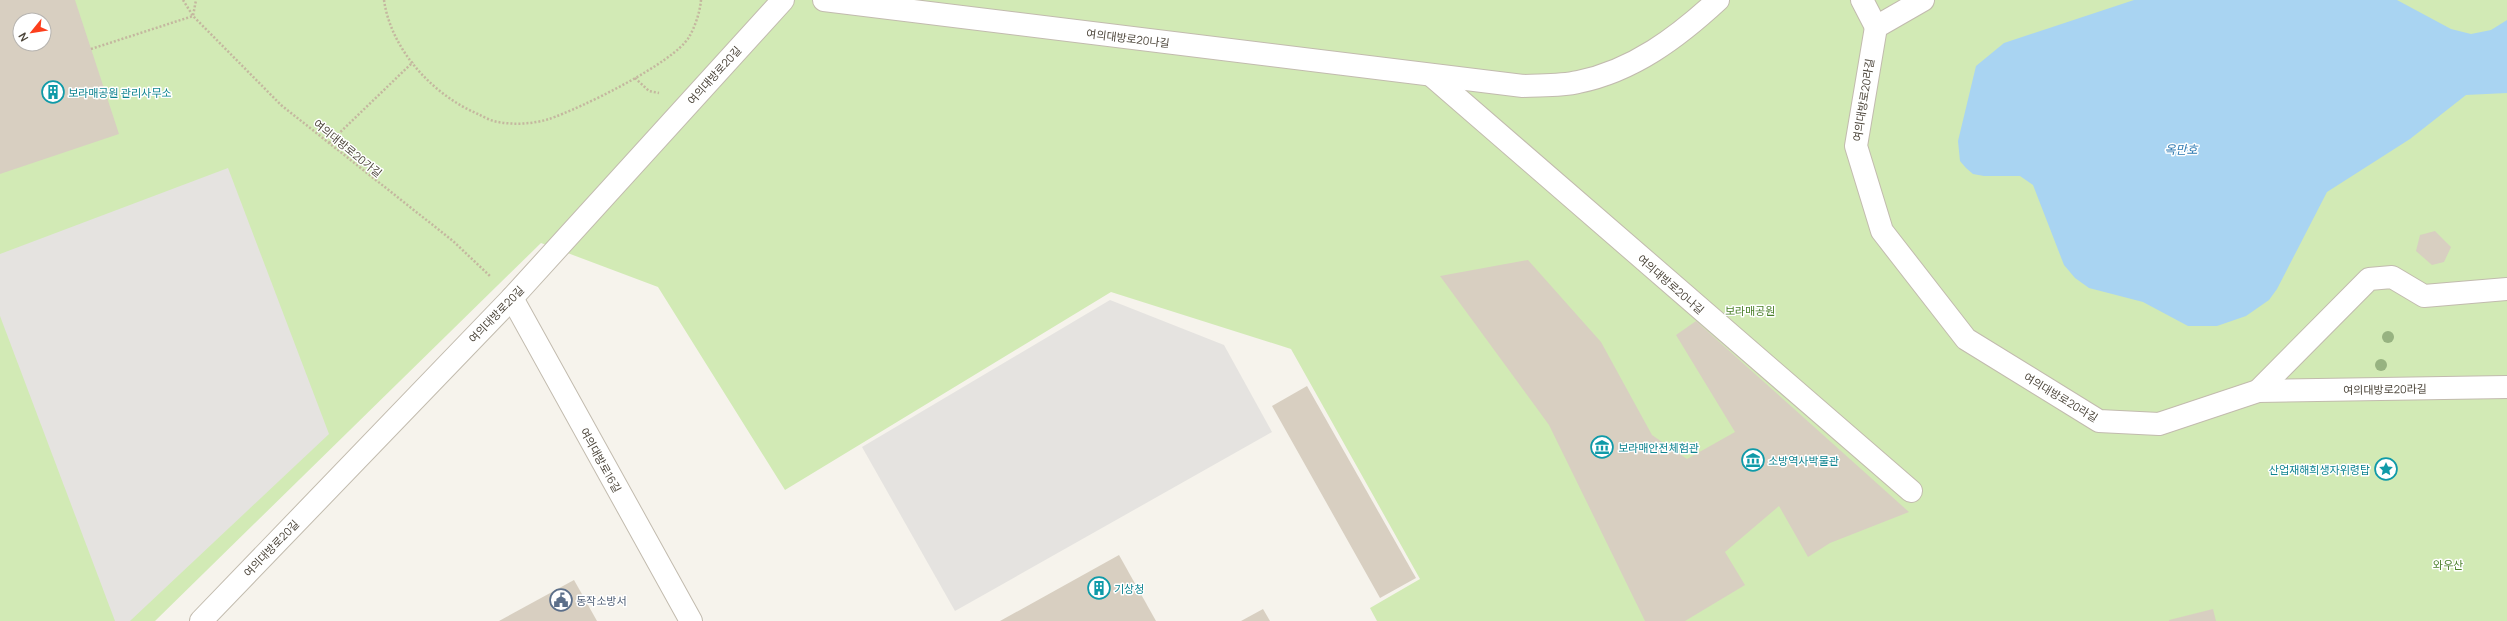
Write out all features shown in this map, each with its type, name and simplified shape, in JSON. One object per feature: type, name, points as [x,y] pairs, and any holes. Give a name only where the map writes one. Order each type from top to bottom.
[{"type":"street","name":"여의대방로20길","points":[[201,621],[512,298],[783,0]]},
{"type":"street","name":"여의대방로20나길","points":[[824,0],[1523,86],[1578,82],[1626,66],[1672,40],[1718,0]]},
{"type":"street","points":[[1862,0],[1876,27],[1923,0]]},
{"type":"street","name":"여의대방로20라길","points":[[1876,27],[1856,146],[1882,231],[1966,339],[2099,421],[2158,424],[2258,391],[2507,387]]},
{"type":"street","name":"여의대방로20나길","points":[[1432,76],[1911,491]]},
{"type":"street","points":[[2258,391],[2369,279],[2392,277],[2424,296],[2507,290]]},
{"type":"street","name":"여의대방로16길","points":[[512,298],[691,621]]},
{"type":"path","name":"여의대방로20가길","points":[[183,0],[193,16],[281,105],[453,241],[512,298]]},
{"type":"path","points":[[91,49],[193,16],[196,0]]},
{"type":"path","points":[[384,0],[386,16],[397,40],[413,62],[437,90],[463,108],[497,122],[529,123],[548,119],[635,78],[661,63],[689,38],[701,0]]},
{"type":"path","points":[[329,143],[413,62]]},
{"type":"path","points":[[635,78],[649,92],[664,93]]},
{"type":"green space","name":"보라매공원","points":[[0,0],[2507,0],[2507,621],[1377,621],[1370,608],[1420,579],[1291,349],[1111,292],[785,490],[658,287],[541,243],[155,621],[0,621]]},
{"type":"shaded area","points":[[228,168],[329,434],[130,621],[115,621],[0,316],[0,254]]},
{"type":"shaded area","points":[[1110,300],[1224,345],[1272,432],[955,611],[862,447]]},
{"type":"water","name":"옥만호","points":[[2134,0],[2397,0],[2451,29],[2471,34],[2491,30],[2507,20],[2507,93],[2466,95],[2410,139],[2327,192],[2277,289],[2269,300],[2246,316],[2217,326],[2188,326],[2143,302],[2089,288],[2075,278],[2064,265],[2033,185],[2020,176],[1984,176],[1973,174],[1960,161],[1958,141],[1976,66],[2004,43]]},
{"type":"building","name":"보라매공원 관리사무소","points":[[0,0],[75,0],[119,134],[0,174]]},
{"type":"building","points":[[2435,231],[2451,247],[2444,262],[2432,265],[2416,251],[2420,235]]},
{"type":"building","points":[[1528,260],[1601,342],[1652,435],[1687,459],[1735,432],[1676,335],[1696,321],[1909,512],[1830,543],[1808,557],[1779,506],[1725,552],[1745,585],[1685,621],[1645,621],[1549,425],[1440,276]]},
{"type":"building","points":[[1307,386],[1416,578],[1380,598],[1272,406]]},
{"type":"building","name":"기상청","points":[[1119,555],[1156,621],[1000,621]]},
{"type":"building","name":"동작소방서","points":[[574,580],[597,621],[499,621]]},
{"type":"building","points":[[1263,609],[1270,621],[1241,621]]},
{"type":"building","points":[[2213,609],[2216,621],[2169,621],[2169,620]]},
{"type":"place","name":"보라매공원 관리사무소","points":[[53,92]]},
{"type":"place","name":"보라매안전체험관","points":[[1602,447]]},
{"type":"place","name":"소방역사박물관","points":[[1753,460]]},
{"type":"place","name":"산업재해희생자위령탑","points":[[2386,469]]},
{"type":"place","name":"기상청","points":[[1099,588]]},
{"type":"place","name":"동작소방서","points":[[561,600]]},
{"type":"park label","name":"와우산","points":[[2448,564]]}]
